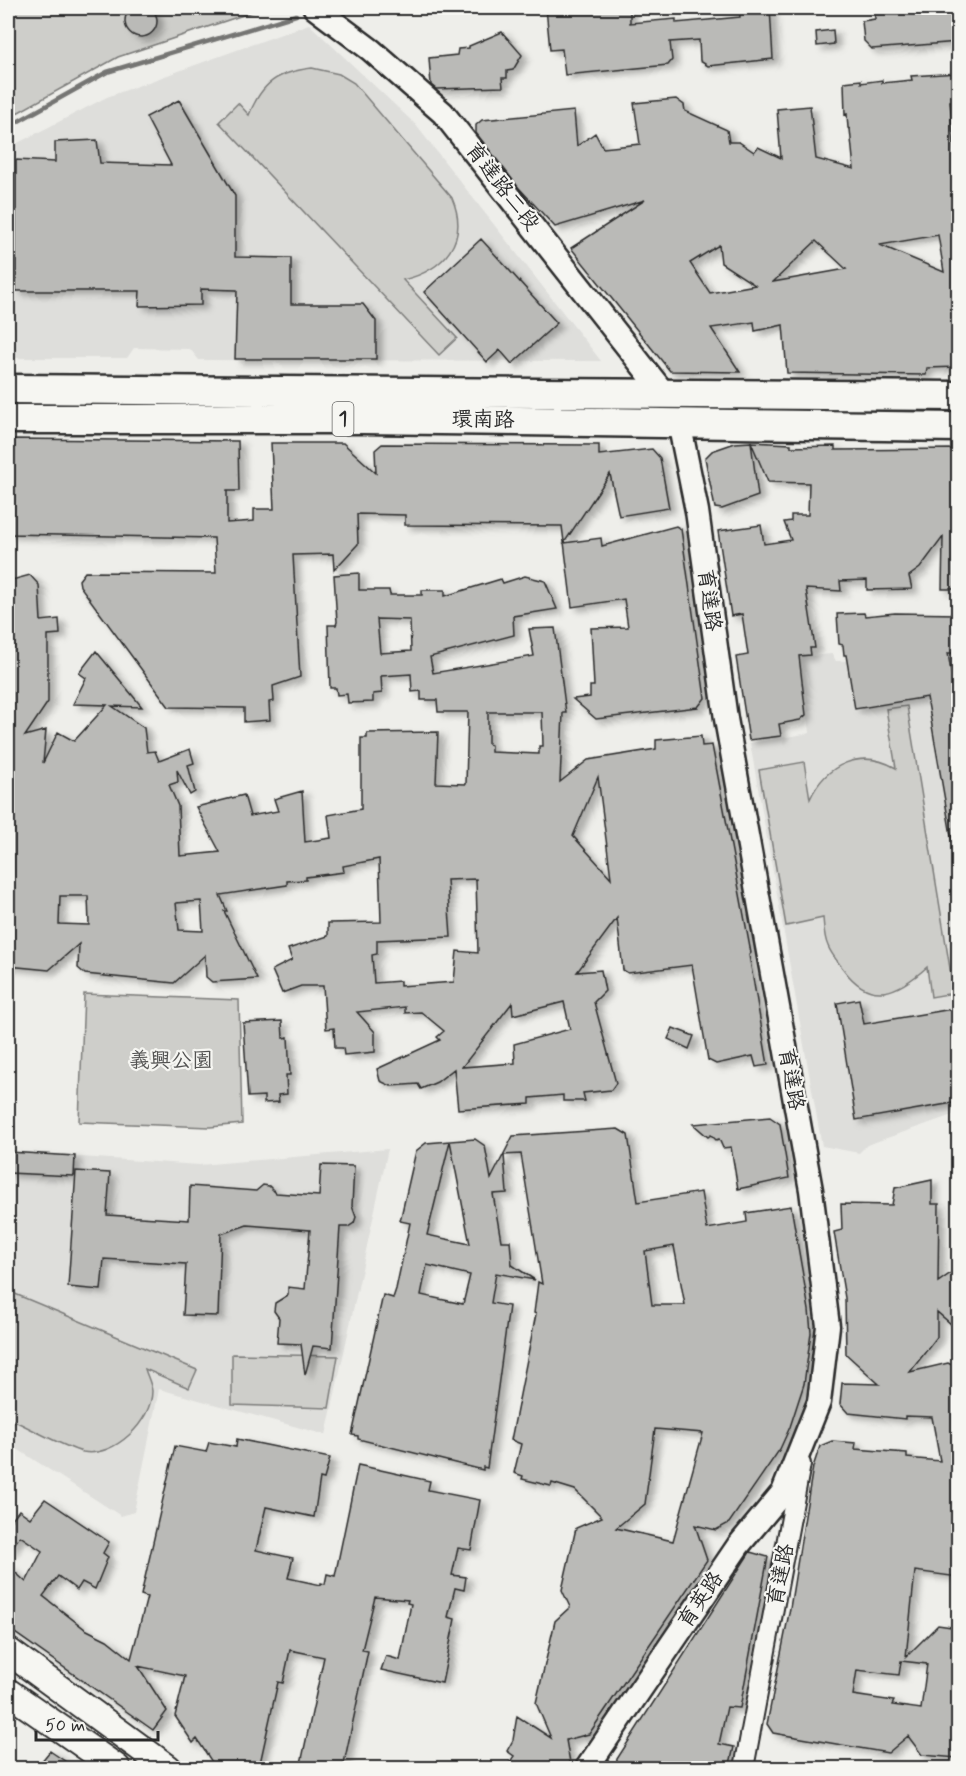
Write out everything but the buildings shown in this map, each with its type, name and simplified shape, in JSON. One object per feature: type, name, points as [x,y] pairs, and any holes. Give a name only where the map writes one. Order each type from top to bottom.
[{"type":"main road","name":"環南路","points":[[8,389],[663,392],[958,396]]},
{"type":"main road","points":[[161,389],[163,418]]},
{"type":"main road","name":"環南路","points":[[8,419],[679,422],[958,427]]},
{"type":"main road","points":[[8,1651],[168,1768]]},
{"type":"main road","points":[[8,1692],[117,1768]]},
{"type":"street","name":"育達路二段","points":[[315,8],[371,50],[443,113],[663,392]]},
{"type":"street","name":"育達路","points":[[663,392],[679,422],[697,510],[726,719],[821,1255],[828,1326],[819,1402],[808,1429],[744,1768]]},
{"type":"street","name":"育英路","points":[[587,1768],[738,1546],[783,1492],[808,1429]]},
{"type":"shaded area","points":[[309,24],[415,124],[601,361],[199,360],[190,349],[134,348],[127,358],[8,358],[8,148],[107,97]]},
{"type":"shaded area","points":[[832,654],[836,661],[958,658],[958,1113],[867,1145],[859,1153],[822,1146],[750,743],[810,733],[800,657]]},
{"type":"shaded area","points":[[388,1149],[326,1435],[159,1389],[134,1512],[121,1516],[8,1443],[8,1152],[199,1165]]},
{"type":"green space","points":[[8,8],[264,8],[118,57],[8,118]]},
{"type":"green space","points":[[312,68],[339,74],[354,83],[452,198],[457,213],[458,228],[450,251],[430,269],[403,280],[457,338],[439,355],[219,122],[238,103],[249,115],[260,94],[273,81],[290,72]]},
{"type":"green space","points":[[907,706],[954,993],[931,997],[927,967],[906,984],[885,992],[874,992],[854,981],[835,958],[826,940],[823,918],[786,926],[759,770],[804,762],[810,799],[825,777],[846,763],[870,759],[896,768],[886,709]]},
{"type":"green space","name":"義興公園","points":[[84,994],[239,1000],[242,1124],[210,1127],[79,1122]]},
{"type":"green space","points":[[8,1291],[197,1370],[189,1388],[145,1369],[152,1391],[146,1414],[129,1435],[107,1449],[95,1452],[75,1450],[8,1418]]},
{"type":"green space","points":[[232,1354],[338,1356],[329,1408],[232,1405]]},
{"type":"waterway","points":[[399,8],[431,8]]},
{"type":"waterway","points":[[8,127],[107,72],[296,15]]}]
